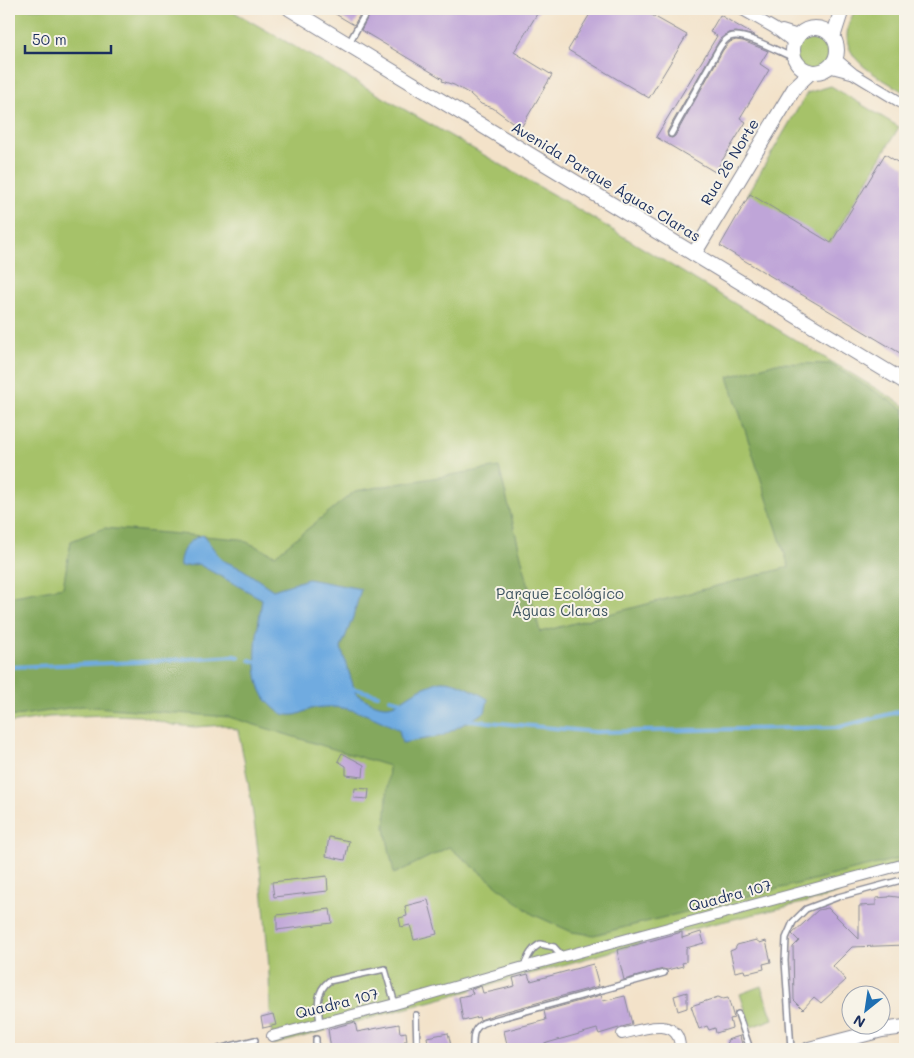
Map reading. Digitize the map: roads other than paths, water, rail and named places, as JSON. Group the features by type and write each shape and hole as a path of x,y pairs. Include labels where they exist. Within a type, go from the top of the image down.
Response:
{"street":[{"name":"Avenida Parque Águas Claras","path":"290,9 905,382"},
{"path":"741,9 796,39"},
{"path":"827,32 842,9"},
{"path":"813,28 827,32 837,47 832,63 823,70 801,65 792,50 796,39 805,30 813,28"},
{"path":"832,63 905,105"},
{"name":"Rua 26 Norte","path":"694,254 795,87 801,65"},
{"name":"Quadra 107","path":"272,1036 905,864"},
{"path":"622,1034 649,1027 669,1029 676,1035 680,1049"},
{"path":"809,1049 882,1030 905,1027"}],"lane":[{"path":"349,44 368,9"},
{"path":"671,134 717,52 729,38 735,36 747,38 801,65"},
{"path":"790,1049 785,961 786,938 793,922 806,910 838,897 905,879"},
{"path":"524,967 534,947 540,944 554,947 562,956"},
{"path":"320,1024 318,1001 324,986 329,981 384,969 395,1004"},
{"path":"473,1049 473,1032 476,1027 483,1023 664,973"},
{"path":"738,1014 750,1049"},
{"path":"416,1015 417,1049"},
{"path":"219,1049 255,1040"},
{"path":"316,1040 316,1049"}],"water":[{"path":"203,535 222,560 242,569 273,590 308,579 361,589 341,648 356,694 370,702 388,706 395,704 418,690 440,681 447,681 466,687 488,699 485,712 442,736 402,743 399,730 379,720 348,709 337,707 315,708 290,715 279,712 264,696 256,670 257,640 262,599 198,564 180,567 183,551 189,543"}],"waterway":[{"path":"9,667 239,657"},
{"path":"250,660 260,663"},
{"path":"351,688 378,695"},
{"path":"390,699 403,702"},
{"path":"468,720 596,732 840,727 905,710"}],"park label":[{"name":"Parque Ecológico Águas Claras","path":"560,602"}]}
